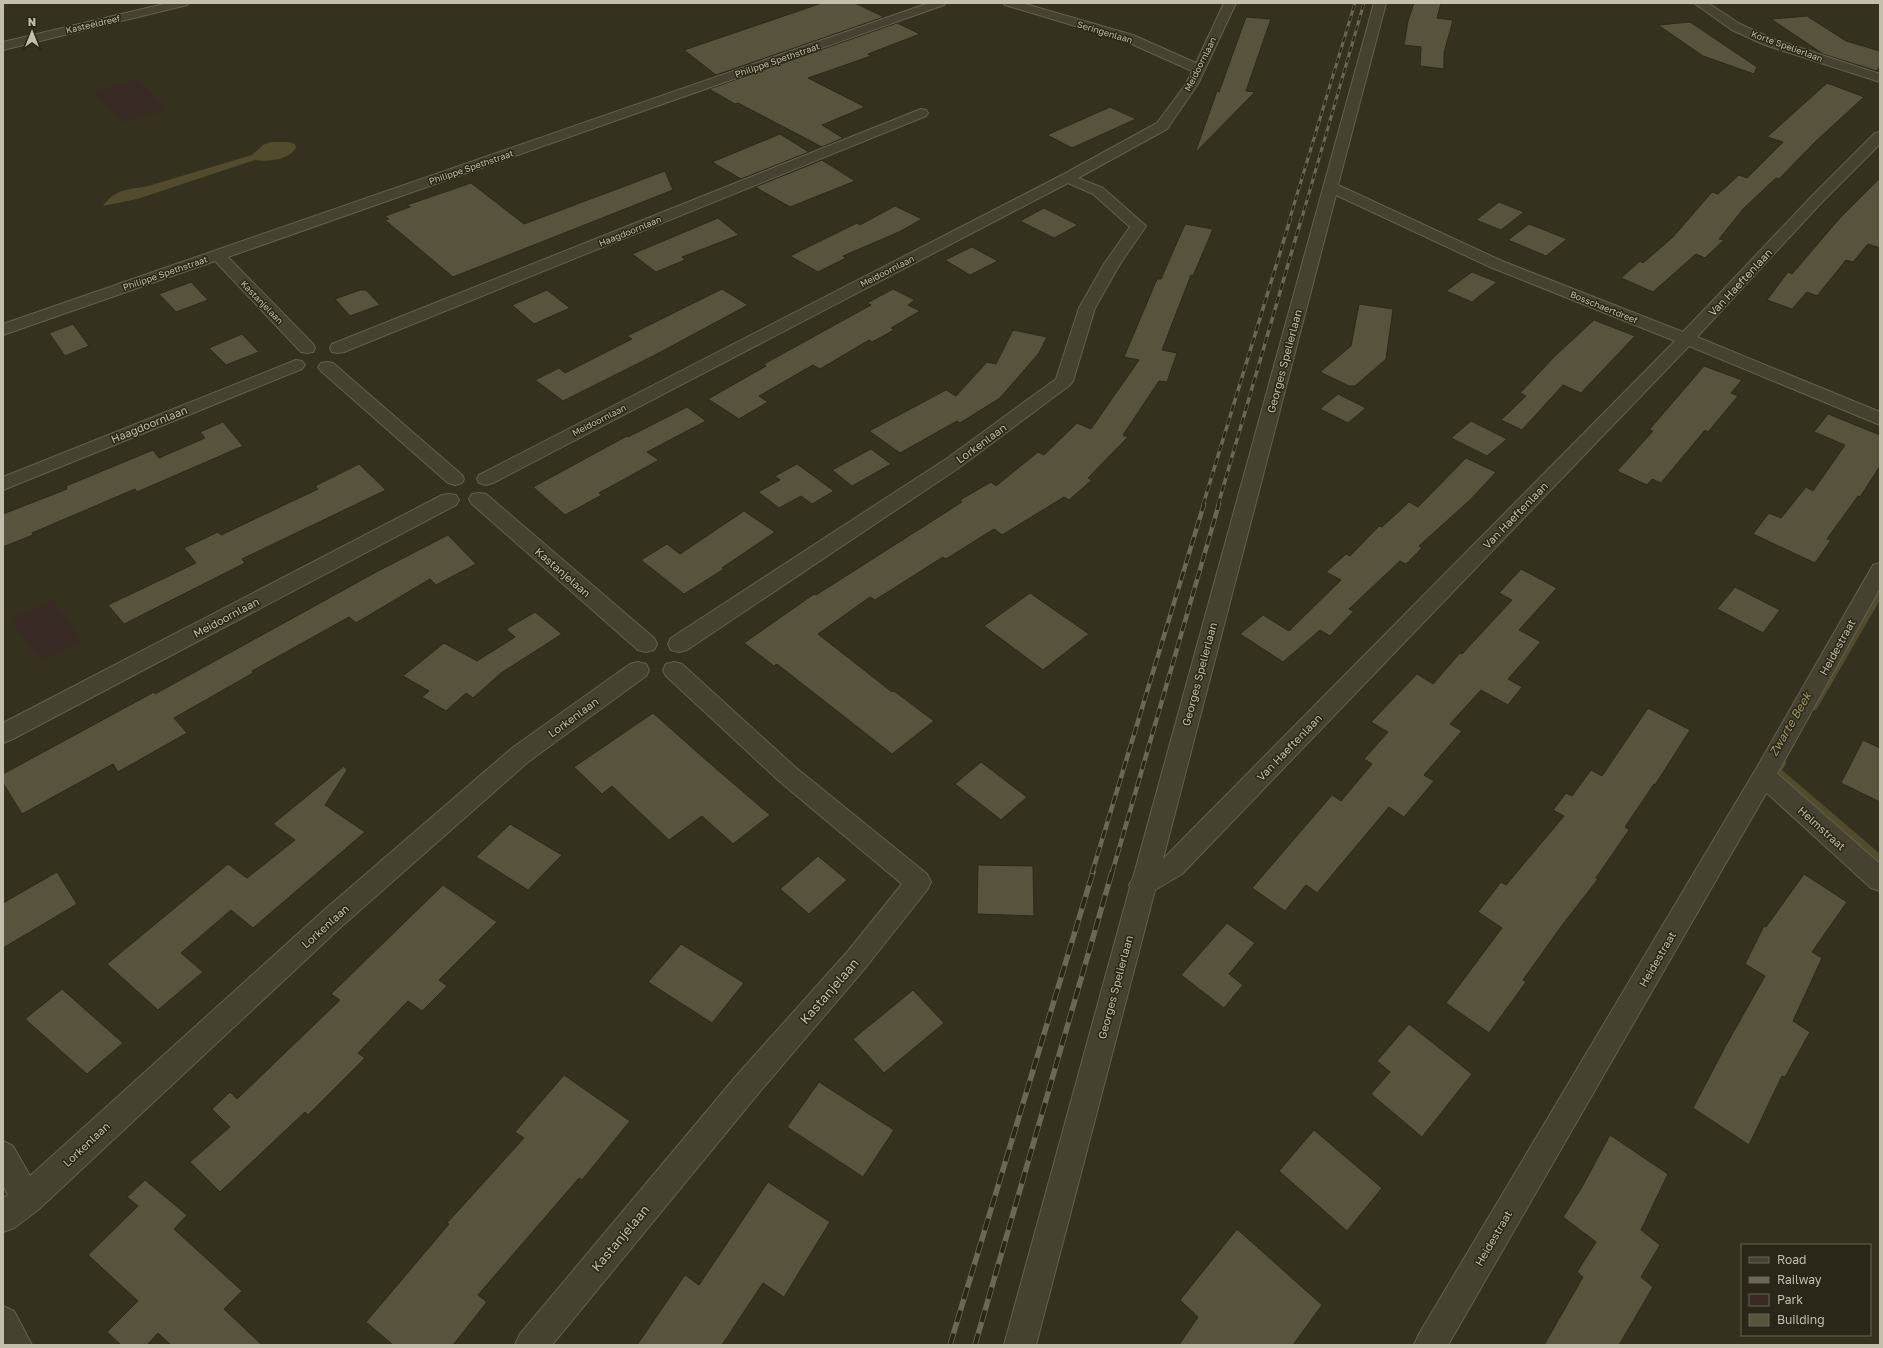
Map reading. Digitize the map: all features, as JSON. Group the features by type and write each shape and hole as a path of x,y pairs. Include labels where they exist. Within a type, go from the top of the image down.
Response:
{"street":[{"name":"Kasteeldreef","path":"3,46 183,3"},
{"name":"Philippe Spethstraat","path":"3,330 940,3"},
{"name":"Seringenlaan","path":"1009,3 1129,38 1199,69"},
{"name":"Meidoornlaan","path":"486,479 1067,178 1162,126 1192,84 1230,3"},
{"name":"Georges Spelierlaan","path":"1020,1345 1142,884 1380,3"},
{"name":"Korte Spelierlaan","path":"1700,3 1736,27 1769,42 1880,78"},
{"name":"Haagdoornlaan","path":"338,348 921,113"},
{"name":"Van Haeftenlaan","path":"1142,884 1173,866 1686,339 1817,199 1880,136"},
{"name":"Lorkenlaan","path":"679,644 953,463 1064,381 1087,308 1112,264 1138,226 1098,191 1067,178"},
{"name":"Bosschaertdreef","path":"1331,187 1496,264 1686,339 1880,419"},
{"name":"Kastanjelaan","path":"217,255 307,348"},
{"path":"326,345 338,348 339,358 327,367 311,370 296,365 296,357 307,348 326,345"},
{"name":"Haagdoornlaan","path":"3,484 296,365"},
{"path":"327,367 455,479"},
{"path":"472,475 486,479 489,490 479,499 461,503 449,500 445,490 455,479 472,475"},
{"name":"Kastanjelaan","path":"479,499 646,644"},
{"name":"Meidoornlaan","path":"3,734 449,500"},
{"name":"Heidestraat","path":"1430,1345 1764,776 1880,570"},
{"path":"664,640 679,644 684,659 674,670 656,676 638,670 635,654 646,644 664,640"},
{"name":"Lorkenlaan","path":"3,1217 27,1199 332,919 520,755 638,670"},
{"name":"Kastanjelaan","path":"531,1345 747,1085 857,959 918,882 787,774 674,670"},
{"name":"Helmstraat","path":"1764,776 1880,880"},
{"path":"3,1156 27,1199"},
{"path":"3,1322 16,1345"}],"green space":[{"path":"138,79 167,110 123,122 93,92"},
{"path":"53,600 82,641 41,661 10,619"}],"shaded area":[{"path":"271,142 288,142 295,144 296,148 293,152 283,158 266,161 255,160 137,199 103,206 117,193 122,191 145,187 252,155 263,145"}],"building":[{"path":"822,3 855,3 884,17 716,75 684,50"},
{"path":"1414,3 1441,3 1437,18 1453,20 1444,53 1444,69 1420,66 1421,47 1404,45 1408,21"},
{"path":"1807,16 1846,41 1880,51 1880,65 1877,71 1823,54 1771,19"},
{"path":"1246,17 1271,19 1246,91 1255,92 1195,153 1217,91 1219,92"},
{"path":"1690,22 1757,67 1754,74 1703,56 1658,25"},
{"path":"897,23 920,34 868,54 871,56 808,78 865,107 822,125 843,138 822,147 738,103 735,104 709,89"},
{"path":"1827,83 1864,97 1815,142 1779,179 1776,178 1744,208 1719,239 1724,240 1705,258 1696,254 1653,292 1621,278 1640,261 1643,263 1673,237 1712,192 1718,194 1739,175 1747,178 1783,142 1767,137"},
{"path":"1110,107 1136,119 1072,148 1047,135"},
{"path":"780,134 809,152 741,179 712,162"},
{"path":"822,160 855,181 790,207 755,187"},
{"path":"665,171 673,190 453,277 385,220 389,219 385,216 410,207 407,205 471,183 524,224"},
{"path":"1880,178 1880,248 1868,244 1853,262 1846,260 1817,296 1807,292 1792,309 1767,300 1788,272 1792,274 1839,219"},
{"path":"1499,202 1524,212 1501,230 1476,220"},
{"path":"895,206 922,219 899,232 843,256 846,258 818,272 790,256 857,223 860,225"},
{"path":"1044,208 1078,225 1054,238 1020,221"},
{"path":"718,218 739,235 682,257 685,260 656,272 632,254"},
{"path":"1185,224 1213,229 1193,276 1191,275 1162,350 1177,353 1167,382 1159,381 1123,435 1128,437 1088,478 1092,480 1069,500 1064,497 1002,535 994,529 946,559 943,557 875,600 870,597 818,634 892,692 894,691 934,721 892,754 777,664 774,666 744,643 814,594 816,595 962,502 960,500 991,482 996,486 1038,452 1044,455 1077,423 1091,429 1139,360 1124,357 1157,279 1161,279"},
{"path":"1529,224 1567,239 1546,256 1508,240"},
{"path":"972,247 998,261 970,275 945,260"},
{"path":"1472,272 1497,282 1472,302 1446,291"},
{"path":"191,282 208,300 176,312 159,294"},
{"path":"722,289 748,305 655,355 563,401 535,380 559,368 565,373 632,339 627,336"},
{"path":"893,289 915,300 908,305 920,311 891,328 894,330 872,342 869,340 820,369 813,365 759,396 768,402 739,419 708,399 766,366 764,364 871,305 867,303"},
{"path":"360,290 366,290 380,305 350,316 335,299"},
{"path":"547,290 570,308 534,324 512,305"},
{"path":"1359,304 1393,309 1386,359 1355,386 1349,386 1320,372 1351,346"},
{"path":"1594,320 1635,336 1581,393 1563,385 1522,430 1501,420 1526,396 1520,393 1556,355"},
{"path":"73,324 89,346 65,356 49,333"},
{"path":"1013,330 1047,337 1039,353 1000,398 960,423 957,421 900,453 869,431 946,390 956,396 987,362 996,364"},
{"path":"242,334 259,352 226,365 209,348"},
{"path":"1704,366 1742,380 1731,393 1738,396 1708,432 1705,430 1661,483 1652,479 1647,485 1617,471 1653,431 1649,430"},
{"path":"1338,394 1366,408 1348,423 1320,409"},
{"path":"687,407 706,421 647,452 659,460 599,493 602,495 565,515 533,487 627,436 628,437"},
{"path":"1828,414 1880,435 1880,466 1860,497 1858,496 1827,539 1831,540 1815,563 1753,534 1769,513 1781,518 1806,487 1813,491 1845,445 1814,432"},
{"path":"1471,421 1507,439 1487,456 1451,438"},
{"path":"223,422 243,446 137,492 135,489 3,547 3,514 67,489 66,486 153,450 159,458 205,438 200,432"},
{"path":"871,449 891,464 852,486 832,470"},
{"path":"1466,458 1496,472 1471,499 1419,546 1422,548 1406,564 1400,561 1349,609 1354,611 1330,636 1320,630 1283,662 1240,634 1263,615 1289,631 1341,580 1326,572 1346,554 1350,556 1379,526 1382,527 1409,502 1418,507"},
{"path":"359,464 386,490 242,559 245,563 124,624 108,605 196,563 184,548 218,532 221,535 318,489 315,486"},
{"path":"797,464 834,491 812,504 801,496 779,508 758,492 780,480 775,476"},
{"path":"744,511 775,532 722,568 724,569 684,594 641,560 667,544 680,554"},
{"path":"448,535 476,564 436,585 430,579 356,623 349,617 252,671 253,673 174,718 187,733 118,772 113,764 22,814 3,783 3,774 154,692 155,694 378,571"},
{"path":"1521,569 1557,588 1519,630 1541,642 1508,679 1522,687 1508,705 1481,690 1450,724 1462,731 1424,775 1434,781 1404,817 1389,807 1317,893 1306,885 1285,911 1252,888 1332,795 1341,801 1372,764 1364,759 1388,732 1371,722 1417,674 1433,684 1460,653 1462,654 1512,600 1499,593"},
{"path":"1735,587 1780,610 1763,633 1717,609"},
{"path":"1030,593 1089,634 1043,670 984,626"},
{"path":"535,612 562,634 501,673 473,698 466,693 446,711 422,697 429,691 403,676 444,643 477,661 515,637 506,629"},
{"path":"1648,708 1690,730 1655,785 1654,784 1625,827 1629,830 1596,878 1598,879 1563,924 1523,980 1526,982 1489,1033 1446,1003 1502,928 1478,912 1501,882 1506,885 1564,816 1553,810 1566,793 1572,796 1591,770 1602,776"},
{"path":"653,713 770,815 733,844 702,816 669,840 612,786 602,794 574,767"},
{"path":"1863,740 1880,748 1880,802 1841,783"},
{"path":"981,762 1027,797 1001,820 955,784"},
{"path":"344,766 347,770 325,805 365,832 253,928 231,910 181,953 203,972 158,1010 107,964 228,864 247,878 295,840 273,824"},
{"path":"510,824 562,855 528,890 476,857"},
{"path":"818,856 847,880 809,914 780,889"},
{"path":"978,865 1033,866 1034,916 977,914"},
{"path":"57,872 77,904 3,948 3,903"},
{"path":"1804,874 1847,902 1812,952 1822,958 1793,1021 1810,1032 1785,1077 1782,1076 1749,1145 1693,1108 1765,976 1745,964 1764,926 1766,927"},
{"path":"443,885 497,922 439,980 447,986 422,1011 408,1001 358,1053 365,1058 308,1115 305,1112 220,1192 190,1162 230,1127 212,1109 230,1092 237,1099 340,1000 331,994"},
{"path":"1227,923 1255,943 1229,974 1243,985 1224,1008 1181,975"},
{"path":"681,944 744,983 712,1023 648,982"},
{"path":"62,989 123,1043 87,1074 25,1019"},
{"path":"913,990 944,1023 884,1073 853,1039"},
{"path":"1409,1024 1472,1074 1422,1137 1371,1094 1390,1072 1377,1061"},
{"path":"564,1075 630,1121 582,1180 579,1178 478,1295 487,1302 453,1345 393,1345 366,1322 449,1224 447,1223 524,1138 515,1132"},
{"path":"819,1082 894,1130 863,1177 787,1127"},
{"path":"1314,1130 1382,1188 1347,1231 1279,1171"},
{"path":"1610,1135 1668,1174 1641,1230 1660,1245 1641,1277 1653,1287 1619,1345 1544,1345 1583,1277 1577,1272 1596,1242 1563,1217 1582,1187"},
{"path":"145,1180 187,1215 174,1229 242,1291 224,1309 262,1345 171,1345 158,1333 147,1345 121,1345 107,1332 138,1301 88,1255 138,1206 127,1197"},
{"path":"768,1182 830,1222 784,1297 763,1283 722,1345 637,1345 685,1275 699,1285"},
{"path":"1237,1229 1322,1305 1293,1345 1179,1345 1198,1317 1180,1300"}],"waterway":[{"name":"Zwarte Beek","path":"1814,706 1880,592"},
{"name":"Zwarte Beek","path":"1782,763 1777,771 1880,859"}],"railway":[{"path":"1289,221 1355,3"},
{"path":"1301,221 1364,3"},
{"path":"1203,505 1290,220"},
{"path":"1218,505 1301,220"},
{"path":"1092,873 1204,504"},
{"path":"1112,873 1219,504"},
{"path":"950,1345 1093,872"},
{"path":"975,1345 1112,872"}]}
